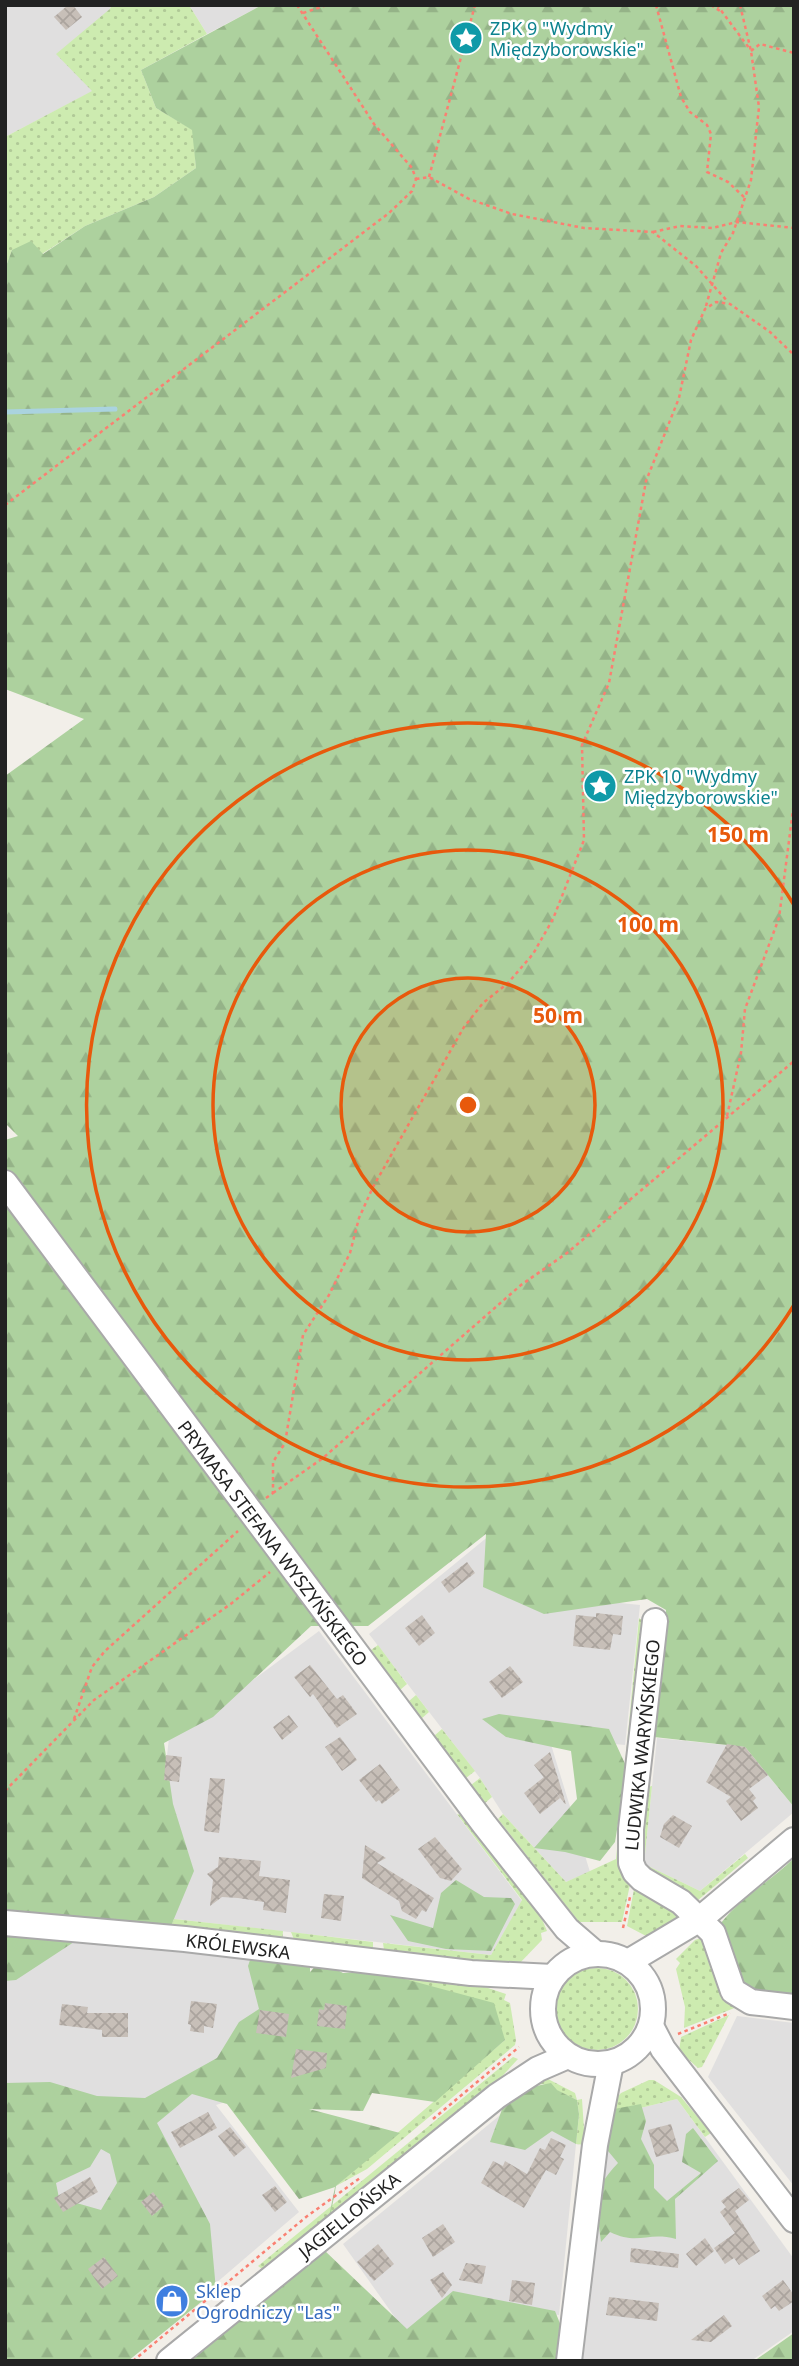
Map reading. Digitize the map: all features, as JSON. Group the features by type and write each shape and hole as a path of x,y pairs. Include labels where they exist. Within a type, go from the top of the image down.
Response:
{"street":[{"name":"PRYMASA STEFANA WYSZYŃSKIEGO","path":"5,1183 459,1791 567,1929 596,1954"},
{"name":"LUDWIKA WARYŃSKIEGO","path":"654,1621 630,1853 635,1872 642,1879 681,1902 701,1919"},
{"path":"628,1962 701,1919 794,1840"},
{"name":"PRYMASA STEFANA WYSZYŃSKIEGO","path":"544,1899 557,1933 558,1972"},
{"path":"648,1986 701,1919"},
{"path":"701,1919 713,1933 733,1991 751,2002 794,2007"},
{"name":"KRÓLEWSKA","path":"5,1923 185,1940 471,1973 558,1972"},
{"path":"569,2361 595,2145 618,2060 642,2044 651,2026 654,2008 648,1986 628,1962 596,1954 584,1955 558,1972 545,1993 544,2019 559,2049 574,2059 589,2092 595,2145"},
{"name":"KRÓLEWSKA","path":"471,1973 515,1992 544,2019"},
{"name":"JAGIELLOŃSKA","path":"497,2096 539,2045 544,2019"},
{"path":"651,2026 663,2049 794,2220"},
{"path":"574,2059 618,2060 659,2067 696,2091"},
{"name":"JAGIELLOŃSKA","path":"169,2361 497,2096 538,2069 574,2059"}],"path":[{"path":"5,505 389,214 412,191 416,179 412,168 374,124 297,5"},
{"path":"302,14 327,5"},
{"path":"429,177 475,5"},
{"path":"656,5 681,97 690,112 707,125 711,134 707,172 728,182 745,198"},
{"path":"710,5 723,13"},
{"path":"717,5 751,51"},
{"path":"273,1493 273,1462 285,1443 303,1335 329,1295 350,1253 359,1218 373,1187 464,1027 483,1003 508,984 533,954 553,919 584,840 582,745 609,682 646,481 678,398 691,340 713,287 721,253 733,233 751,180 759,107 751,51 740,5"},
{"path":"751,51 760,44 794,53"},
{"path":"416,179 429,177 469,199 512,214 584,228 653,232 680,226 712,228 737,222 794,228"},
{"path":"653,232 696,266 730,304 769,332 794,355"},
{"path":"705,309 716,302 730,304"},
{"path":"727,1116 741,1053 746,1009 779,918 794,802"},
{"path":"74,1719 92,1667 105,1651 163,1597 235,1537 249,1510 323,1458 521,1285 567,1253 794,1061"},
{"path":"5,1791 94,1700 232,1603 286,1559"},
{"path":"623,1928 635,1872"},
{"path":"678,2034 735,2011"},
{"path":"430,2121 519,2047"},
{"path":"133,2361 306,2217 366,2174"}],"shaded area":[{"path":"5,5 109,5 111,8 93,91 5,137"},
{"path":"189,5 262,5 207,34"},
{"path":"490,1535 512,1592 640,1605 625,1745 549,1738 590,1872 566,1882 503,1814 480,1778 369,1634"},
{"path":"319,1631 522,1901 491,1955 149,1916 170,1729 180,1734"},
{"path":"657,1738 745,1747 794,1807 794,1812 700,1891 644,1864"},
{"path":"5,1931 307,1966 352,2062 216,2105 299,2212 145,2344 5,2177"},
{"path":"737,2016 794,2023 794,2186 708,2077"},
{"path":"532,2089 579,2114 559,2315 446,2300 418,2350 343,2244"},
{"path":"677,2099 794,2259 794,2331 751,2361 581,2361 612,2115"}],"green space":[{"path":"109,5 189,5 207,34 141,70 156,108 193,130 196,168 154,197 85,226 42,254 12,250 5,269 5,137 92,91 56,54 111,8"},
{"path":"262,5 794,5 794,1807 745,1747 654,1737 666,1610 647,1599 544,1614 483,1587 486,1534 368,1626 311,1626 213,1717 164,1743 173,1804 194,1871 171,1926 106,1921 16,1980 5,1981 5,1140 18,1136 5,1123 5,776 84,719 5,689 5,269 12,250 31,241 43,254 85,226 154,197 196,168 192,130 156,108 141,70"},
{"path":"639,1618 646,1624 631,1880 622,1922 579,1922 498,1819 503,1814 566,1882 616,1859"},
{"path":"378,1645 407,1684 400,1690 371,1650"},
{"path":"416,1695 429,1712 421,1719 409,1701"},
{"path":"499,1714 609,1729 627,1768 615,1842 600,1861 534,1848 577,1799 571,1751 506,1737 482,1719"},
{"path":"442,1729 475,1771 466,1778 434,1736"},
{"path":"480,1778 492,1797 485,1803 471,1785"},
{"path":"652,1786 644,1864 700,1891 745,1854 748,1858 697,1901 643,1869 643,1788"},
{"path":"457,1814 467,1816 539,1912 547,1931 541,1933 542,1940 518,1965 385,1957 383,1943 491,1955 522,1900"},
{"path":"794,1858 794,1998 750,1993 735,1975 721,1923 738,1905"},
{"path":"456,1880 484,1897 511,1898 515,1904 491,1951 446,1949 408,1941 390,1915 433,1928 441,1893"},
{"path":"635,1884 680,1915 648,1937 627,1926"},
{"path":"174,1919 283,1931 282,1944 171,1926"},
{"path":"291,1932 373,1942 373,1956 297,1947"},
{"path":"701,1938 705,1941 737,2007 684,2028 685,2007 676,1969 680,1963 676,1959 695,1940"},
{"path":"253,1951 310,1958 310,1972 320,1961 343,1973 375,1971 494,2003 505,2040 435,2102 372,2093 363,2111 309,2109 400,2133 336,2186 324,2250 407,2329 453,2291 555,2311 575,2361 191,2361 322,2251 335,2187 299,2199 227,2104 192,2094 157,2123 210,2224 216,2290 128,2361 5,2361 5,2083 50,2082 97,2096 145,2098 217,2058 239,2022 259,2009 248,1966","holes":["101,2149 110,2154 117,2183 101,2210 59,2198 56,2183 90,2167"]},
{"path":"597,1968 613,1971 626,1980 635,1993 638,2009 635,2025 626,2038 613,2047 597,2050 581,2047 568,2038 559,2025 556,2009 559,1993 568,1980 581,1971"},
{"path":"375,1971 467,1981 506,1994 504,2000 510,2003 516,2040 515,2045 367,2169 336,2186 505,2040"},
{"path":"729,2015 702,2067 698,2068 679,2051 681,2037"},
{"path":"513,2057 518,2059 495,2084 265,2271 258,2266"},
{"path":"548,2079 575,2093 577,2100 543,2084 531,2087"},
{"path":"654,2080 681,2097 711,2133 705,2137 677,2099 612,2115 607,2157 609,2106 621,2093"},
{"path":"551,2083 557,2090 577,2100 579,2114 576,2144 552,2131 525,2150 490,2142 504,2104 531,2087"},
{"path":"582,2099 585,2145 576,2144 579,2114 577,2100"},
{"path":"641,2104 646,2121 641,2139 654,2165 654,2188 667,2201 701,2173 682,2162 686,2134 693,2128 718,2161 675,2199 676,2239 658,2236 628,2238 610,2232 601,2242 597,2208 599,2191 618,2163 603,2145 603,2111"},
{"path":"794,2333 794,2361 754,2361"}],"building":[{"path":"68,5 73,5 82,17 66,30 54,17"},
{"path":"467,1562 475,1573 449,1593 441,1582"},
{"path":"596,1613 623,1616 621,1635 613,1634 610,1650 573,1646 576,1615 596,1617"},
{"path":"422,1615 435,1633 419,1646 405,1628"},
{"path":"310,1665 337,1699 343,1695 357,1714 337,1728 313,1694 310,1697 294,1677"},
{"path":"510,1666 523,1682 502,1698 489,1682"},
{"path":"289,1715 298,1727 282,1740 273,1727"},
{"path":"340,1737 357,1760 342,1771 325,1747"},
{"path":"727,1744 745,1747 768,1775 749,1789 756,1798 753,1801 758,1808 741,1821 726,1801 731,1797 706,1782"},
{"path":"550,1752 566,1804 534,1765"},
{"path":"166,1755 182,1757 179,1782 164,1780"},
{"path":"380,1764 400,1790 382,1804 379,1800 376,1802 359,1780"},
{"path":"544,1777 560,1798 540,1814 524,1793"},
{"path":"210,1778 225,1779 219,1833 204,1831"},
{"path":"673,1815 692,1826 679,1848 660,1837 664,1824"},
{"path":"435,1837 462,1869 451,1881 440,1878 418,1849"},
{"path":"365,1845 386,1858 377,1863 434,1898 426,1912 422,1910 416,1919 402,1911 399,1901 362,1878"},
{"path":"219,1857 261,1861 259,1876 290,1880 286,1913 263,1910 264,1902 238,1898 222,1897 210,1906 213,1880 207,1874 218,1867"},
{"path":"324,1894 344,1896 341,1921 321,1918"},
{"path":"191,2001 217,2004 213,2028 204,2026 204,2033 190,2031 191,2025 188,2024"},
{"path":"325,2003 347,2006 345,2029 317,2026 319,2009 324,2010"},
{"path":"62,2004 88,2007 87,2013 128,2013 128,2037 102,2037 102,2030 59,2025"},
{"path":"260,2010 289,2014 286,2037 256,2033"},
{"path":"296,2049 327,2053 326,2068 291,2078"},
{"path":"208,2112 217,2128 180,2148 171,2132"},
{"path":"671,2124 679,2151 656,2157 648,2130"},
{"path":"230,2127 246,2147 234,2157 218,2136"},
{"path":"551,2138 566,2145 560,2157 564,2159 556,2175 546,2170 524,2208 481,2183 493,2161 503,2166 505,2161 527,2174 540,2148 545,2150"},
{"path":"90,2177 98,2192 63,2212 54,2198"},
{"path":"275,2186 287,2202 275,2212 262,2195"},
{"path":"739,2188 749,2200 735,2211 760,2251 739,2265 734,2258 725,2264 714,2248 735,2233 720,2212 726,2207 721,2201"},
{"path":"153,2192 164,2206 152,2216 141,2202"},
{"path":"443,2224 455,2242 433,2257 422,2238"},
{"path":"705,2238 714,2251 696,2266 686,2254"},
{"path":"378,2244 394,2264 374,2281 357,2262"},
{"path":"631,2248 679,2254 678,2268 630,2262"},
{"path":"104,2257 118,2276 102,2289 88,2269"},
{"path":"466,2263 486,2266 482,2284 459,2280"},
{"path":"443,2272 452,2285 442,2298 430,2280"},
{"path":"512,2280 535,2283 532,2305 509,2301"},
{"path":"783,2280 794,2295 794,2301 779,2311 775,2306 771,2309 762,2296"},
{"path":"609,2297 659,2303 657,2321 606,2315"},
{"path":"724,2315 732,2326 711,2342 691,2340"}],"waterway":[{"path":"5,412 115,409"}],"place":[{"name":"ZPK 9 \"Wydmy Międzyborowskie\"","path":"466,38"},
{"name":"ZPK 10 \"Wydmy Międzyborowskie\"","path":"600,786"},
{"name":"Sklep Ogrodniczy \"Las\"","path":"172,2301"}]}
